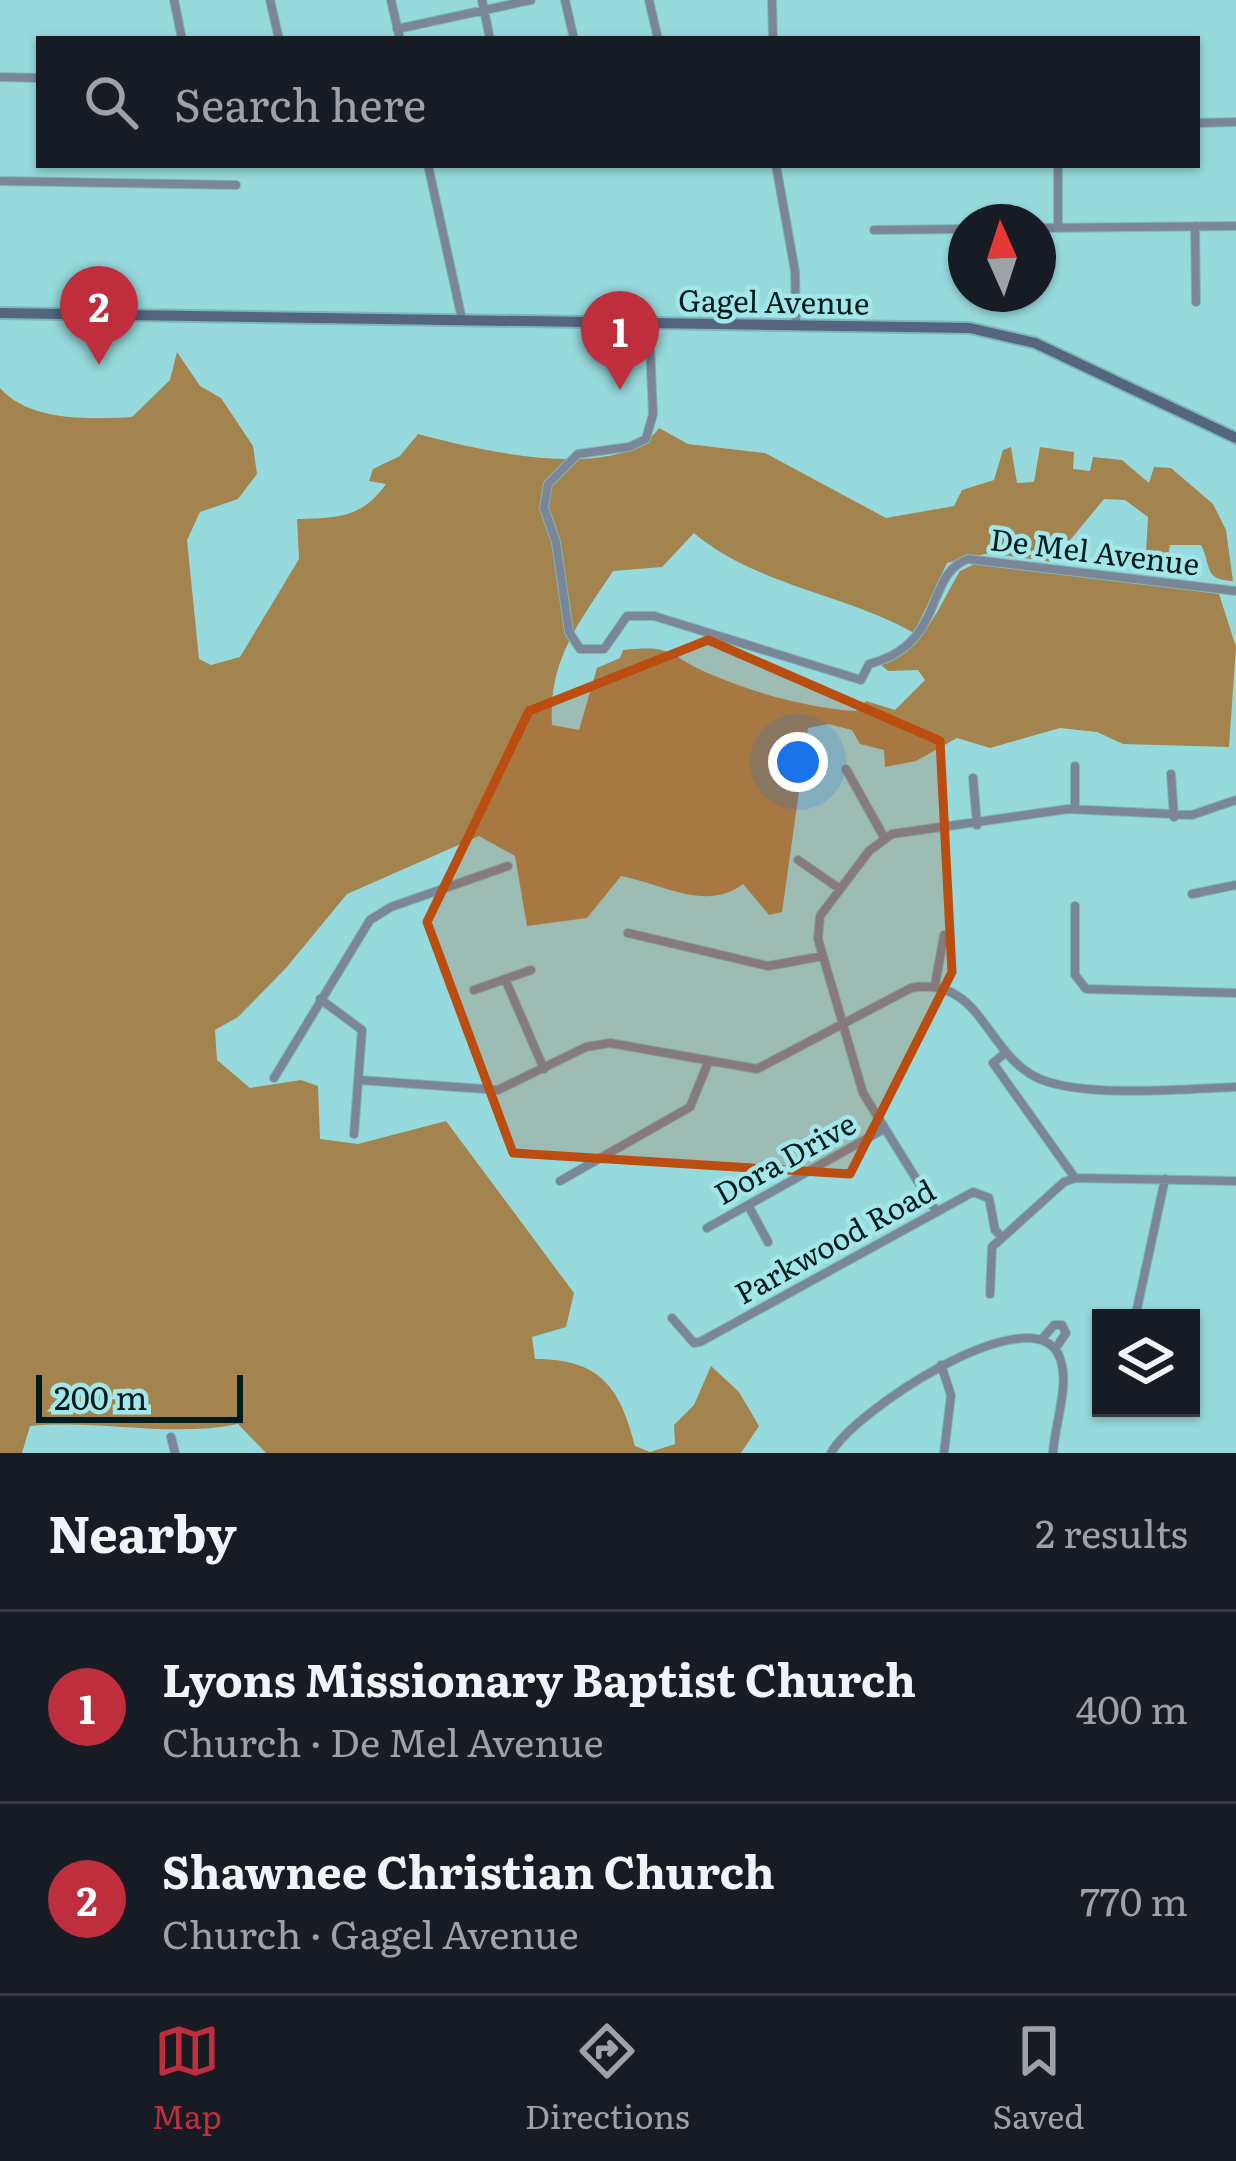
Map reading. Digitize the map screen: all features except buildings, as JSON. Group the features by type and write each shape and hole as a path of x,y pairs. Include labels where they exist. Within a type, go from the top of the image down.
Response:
{"street":[{"path":"174,0 181,36"},
{"path":"270,0 278,36"},
{"path":"391,0 399,34 483,5 531,0"},
{"path":"565,0 573,36"},
{"path":"649,0 657,36"},
{"path":"772,0 772,36"},
{"path":"483,5 489,36"},
{"path":"0,77 36,79"},
{"path":"1200,123 1236,122"},
{"path":"429,168 462,319"},
{"path":"777,168 795,271 796,324"},
{"path":"1058,168 1058,228 1236,226"},
{"path":"0,181 236,185"},
{"path":"1195,226 1196,302"},
{"path":"874,230 948,229"},
{"name":"Gagel Avenue","path":"0,313 970,328 1057,352 1236,438"},
{"name":"De Mel Avenue","path":"649,322 653,414 646,439 629,447 578,454 558,470 544,497 569,632 580,649 604,649 627,616 654,616 861,680 869,664 898,652 922,632 946,575 963,561 1236,591"},
{"path":"1075,766 1075,808"},
{"path":"846,769 885,839"},
{"path":"1171,774 1174,817"},
{"path":"973,778 977,825"},
{"path":"935,1211 863,1094 817,924 840,889 885,839 902,832 1075,808 1174,817 1236,800"},
{"path":"797,860 840,889"},
{"path":"274,1078 358,933 376,915 508,866"},
{"path":"1192,894 1236,885"},
{"path":"1075,906 1075,975 1086,989 1236,993"},
{"path":"628,933 768,966 823,956"},
{"path":"935,986 944,935"},
{"path":"474,990 531,970"},
{"path":"505,979 544,1069"},
{"path":"359,1079 490,1090 586,1047 610,1043 757,1069 911,988 935,986 965,998 1005,1053 1031,1074 1060,1085 1236,1087"},
{"path":"320,999 362,1030 354,1134"},
{"path":"1005,1053 993,1063 1075,1178"},
{"path":"560,1181 690,1107 708,1063"},
{"name":"Dora Drive","path":"707,1228 884,1129"},
{"path":"990,1294 989,1252 1075,1178 1236,1180"},
{"path":"1137,1309 1165,1179"},
{"name":"Parkwood Road","path":"672,1318 694,1343 700,1342 935,1211 982,1193 992,1203 994,1230 1002,1237"},
{"path":"748,1205 768,1242"},
{"path":"1042,1339 1054,1325 1062,1324 1066,1333 1055,1349"},
{"path":"831,1453 846,1432 941,1365 1020,1338 1042,1339 1055,1349 1063,1370 1053,1453"},
{"path":"941,1365 951,1395 944,1453"},
{"path":"171,1437 176,1453"}],"highlighted area":[{"path":"708,640 940,741 952,972 850,1174 513,1153 427,922 529,711"}],"shaded area":[{"path":"177,352 200,386 221,398 253,446 257,474 238,499 200,512 187,540 199,659 211,665 240,657 299,559 297,519 336,516 368,504 386,484 369,481 373,469 400,456 418,434 509,454 580,459 613,455 640,445 659,428 688,444 765,453 886,518 954,506 962,490 994,480 1003,450 1011,447 1017,483 1034,482 1040,447 1074,452 1073,469 1090,471 1093,457 1122,460 1149,483 1154,467 1171,468 1213,504 1226,530 1233,581 1213,575 1201,545 1170,545 1166,569 1145,570 1148,517 1125,500 1104,499 1071,539 1059,563 989,553 947,563 914,633 744,565 694,533 662,567 613,571 568,643 555,681 552,725 579,730 597,668 620,658 623,650 640,649 663,650 745,687 819,707 856,711 866,701 895,710 925,680 918,670 888,671 880,664 920,635 960,571 981,561 1219,594 1236,647 1229,747 1123,744 1097,732 1060,728 990,748 957,738 916,761 885,767 884,750 860,744 852,730 828,724 808,728 782,912 769,915 743,884 729,892 699,896 621,876 587,918 527,926 515,856 479,836 347,894 286,968 238,1017 215,1030 217,1060 250,1088 301,1080 318,1086 320,1139 358,1144 446,1121 574,1293 566,1327 532,1337 535,1359 576,1364 604,1380 622,1408 635,1446 650,1452 675,1444 674,1425 694,1405 711,1366 739,1392 759,1426 741,1453 266,1453 238,1424 187,1429 30,1426 22,1453 0,1453 0,388 44,413 132,417 170,380"}],"place":[{"name":"Shawnee Christian Church","path":"99,365"},
{"name":"Lyons Missionary Baptist Church","path":"620,390"}]}
